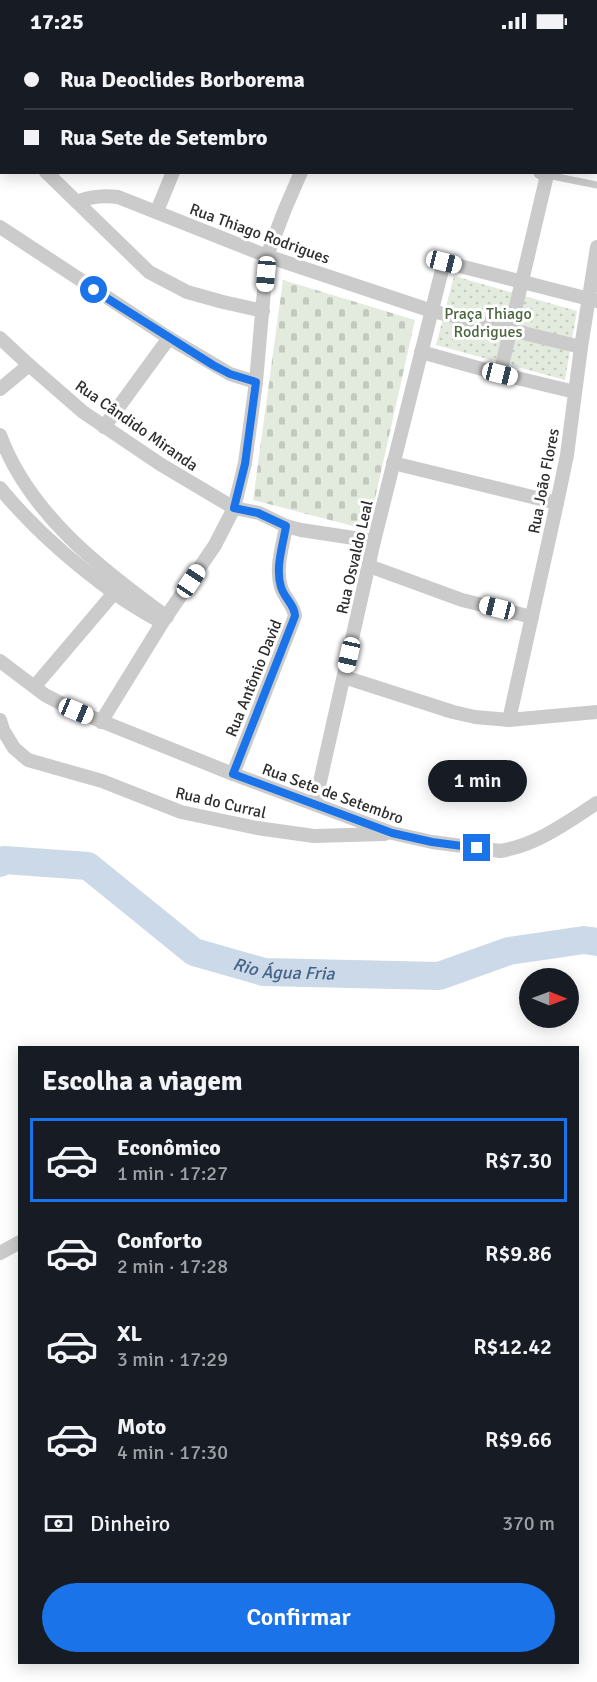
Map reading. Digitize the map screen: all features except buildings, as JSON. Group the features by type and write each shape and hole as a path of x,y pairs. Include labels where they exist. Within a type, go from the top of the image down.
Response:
{"street":[{"path":"48,174 159,278 188,291 262,311"},
{"path":"157,211 172,174"},
{"path":"101,722 215,544 234,508 245,464 256,382 267,256 300,174"},
{"path":"500,374 544,174"},
{"name":"Rua Thiago Rodrigues","path":"77,202 104,195 118,197 267,256 432,311"},
{"path":"0,227 169,338 230,374 256,382"},
{"name":"Rua João Flores","path":"509,720 567,455 581,347 593,301 597,247"},
{"path":"575,392 421,352 444,262 593,301"},
{"path":"432,311 581,347"},
{"name":"Rua Cândido Miranda","path":"0,338 83,412 160,464 234,508 258,513 301,530 374,541"},
{"path":"104,427 169,338"},
{"name":"Rua Osvaldo Leal","path":"315,804 374,541 421,352"},
{"path":"0,389 29,365"},
{"path":"0,435 23,483 45,510 80,547 165,620"},
{"path":"393,463 558,503"},
{"path":"0,488 67,556 114,593 165,620"},
{"name":"Rua Antônio David","path":"233,774 295,616 294,609 282,590 279,578 286,526"},
{"path":"369,566 462,600 532,617"},
{"path":"35,687 114,593"},
{"name":"Rua Sete de Setembro","path":"0,661 45,695 101,722 392,833 432,842 500,851 530,844 597,803"},
{"path":"344,677 453,712 483,718 509,720 597,712"},
{"name":"Rua do Curral","path":"0,720 14,748 28,760 102,781 181,812 257,828 314,836 392,833"},
{"path":"0,1253 18,1243"}],"lane":[{"path":"544,174 597,184"}],"green space":[{"name":"Praça Thiago Rodrigues","path":"454,276 577,311 565,380 436,345"},
{"path":"283,280 415,320 368,530 253,500"}],"waterway":[{"name":"Rio Água Fria","path":"0,863 4,860 88,866 194,952 264,972 439,976 509,951 584,940 597,942"}],"route":[{"path":"94,290 213,365 230,374 256,382 245,464 234,508 258,513 286,526 279,578 282,590 294,609 295,616 233,774 392,833 432,842 477,848"}]}
